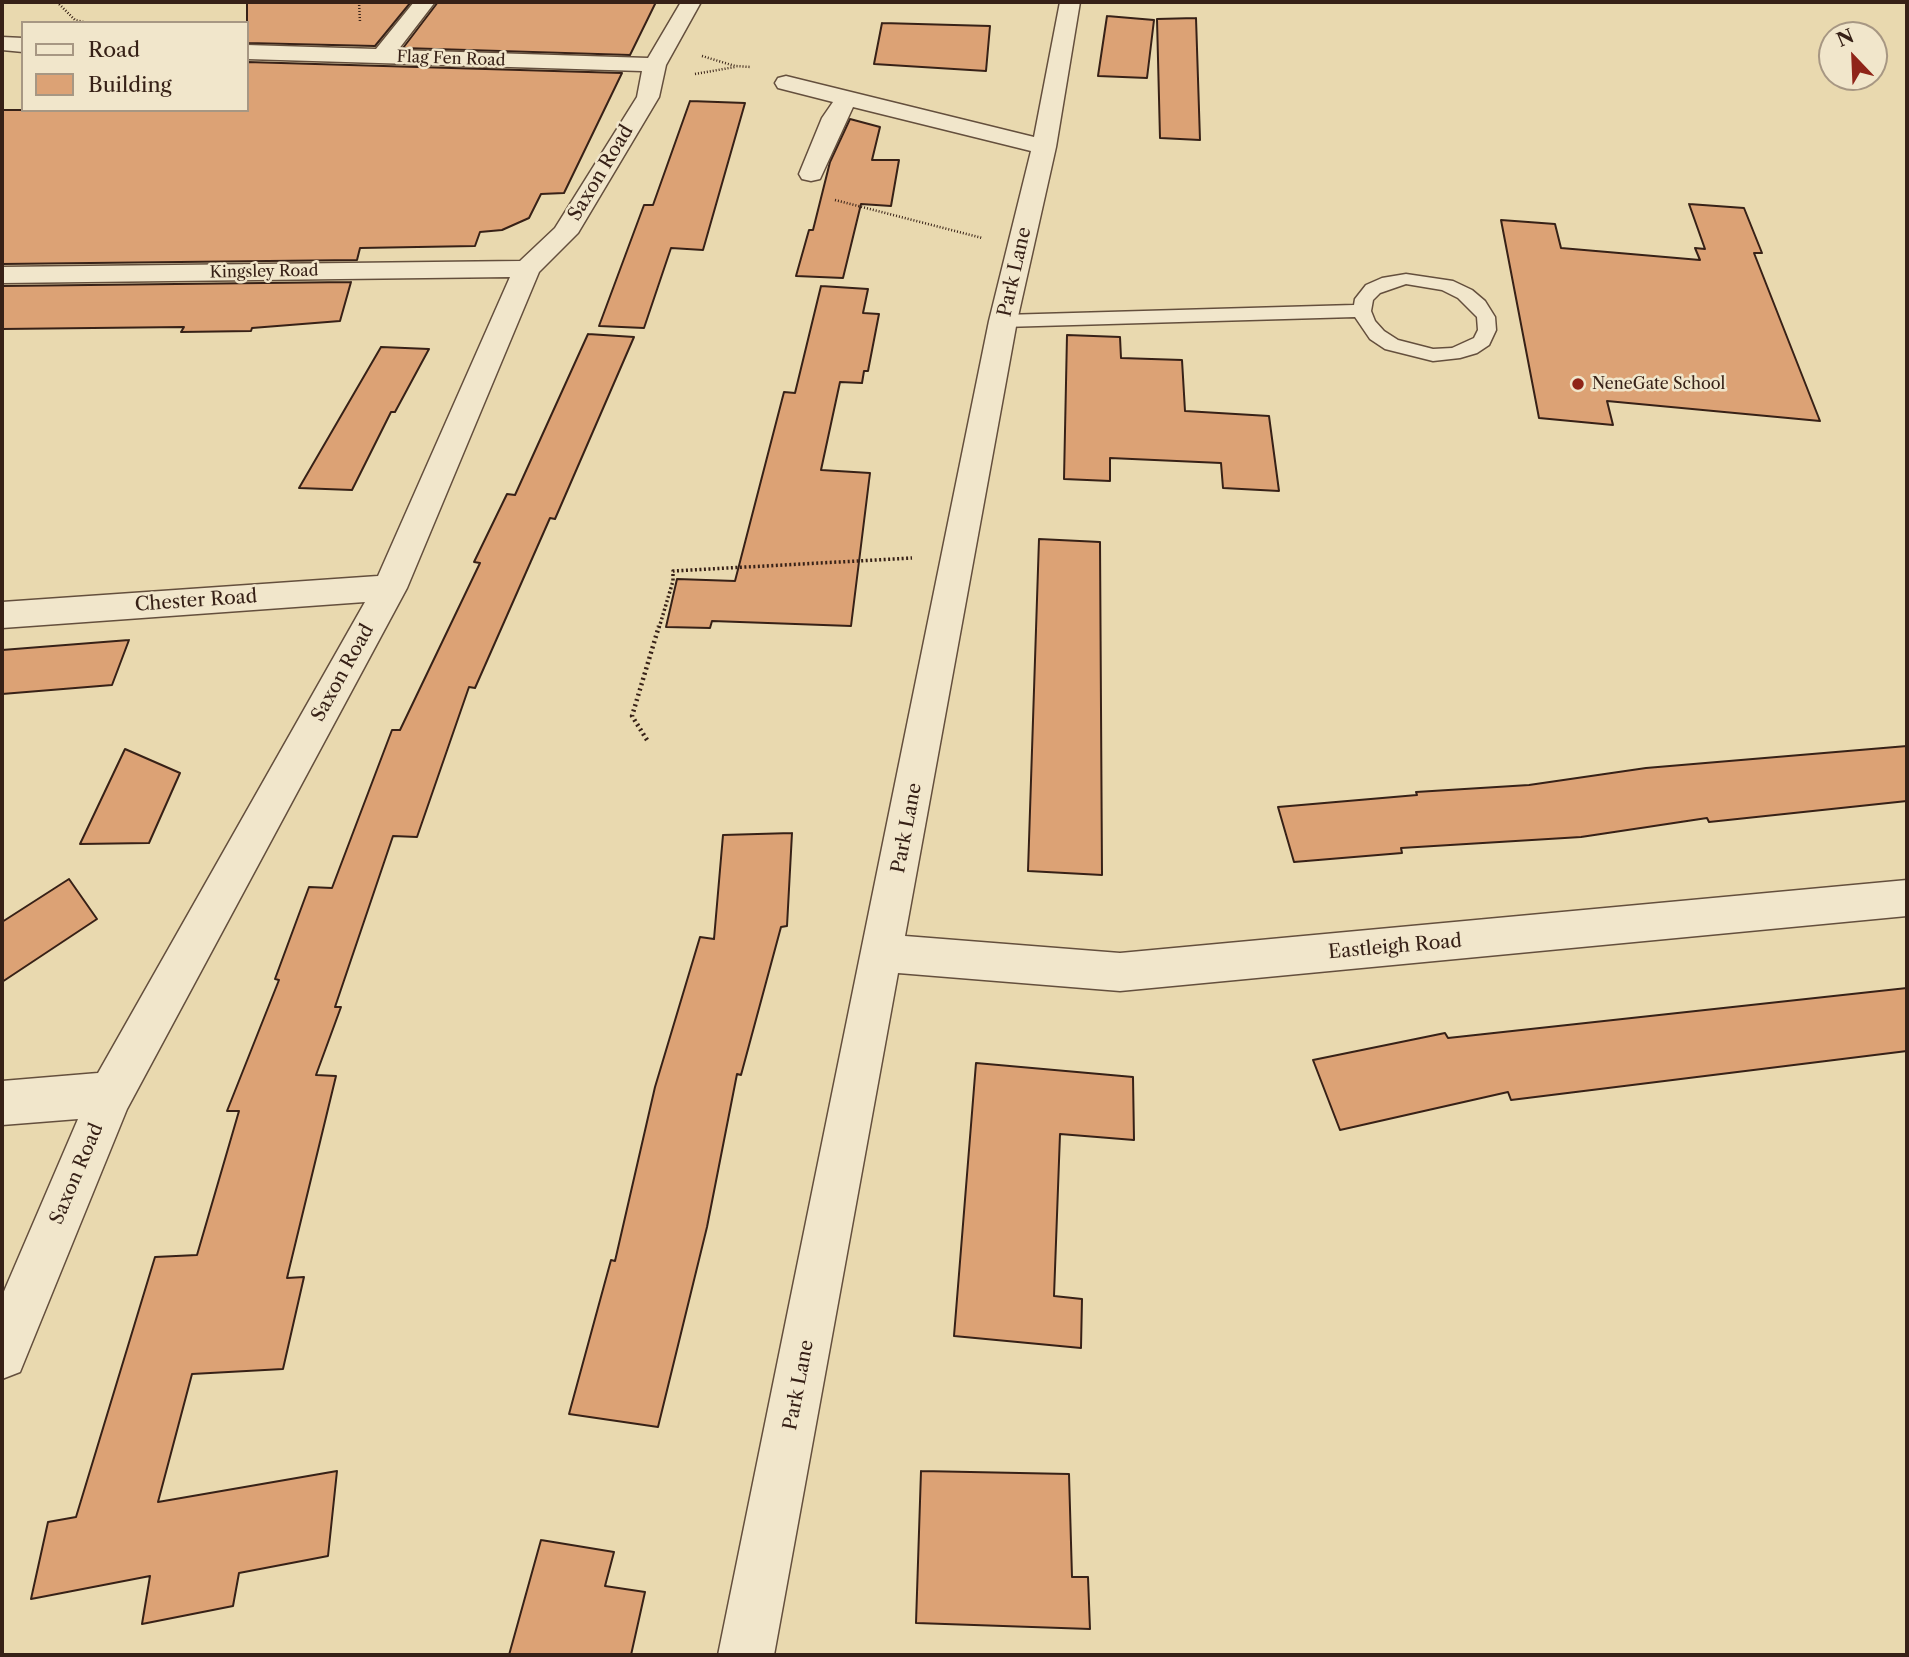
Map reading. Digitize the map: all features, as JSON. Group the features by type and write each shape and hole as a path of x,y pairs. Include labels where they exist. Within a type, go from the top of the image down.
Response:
{"street":[{"path":"381,57 425,2"},
{"name":"Saxon Road","path":"2,1354 111,1094 390,588 527,269 565,233 648,97 655,65 691,2"},
{"name":"Park Lane","path":"746,1655 1003,321 1044,147 1070,2"},
{"path":"2,44 21,45"},
{"name":"Flag Fen Road","path":"248,52 655,65"},
{"path":"786,83 1044,147"},
{"path":"811,174 834,118 847,98"},
{"name":"Kingsley Road","path":"2,275 527,269"},
{"name":"Chester Road","path":"2,614 390,588"},
{"name":"Eastleigh Road","path":"883,953 1120,972 1907,898"},
{"path":"2,1103 111,1094"}],"lane":[{"path":"1406,279 1427,280 1447,285 1465,294 1478,305 1486,317 1488,330 1482,341 1470,349 1453,354 1422,354 1392,345 1377,335 1366,323 1362,311 1364,299 1373,289 1388,282 1406,279"},
{"path":"1003,321 1362,311"}],"path":[{"path":"57,2 79,21"},
{"path":"699,55 736,66 761,68"},
{"path":"688,75 736,66"},
{"path":"833,200 1020,248"},
{"path":"647,740 632,716 673,581 673,570 897,558 958,558"}],"building":[{"path":"247,2 411,2 375,46 248,43"},
{"path":"438,2 656,2 630,55 403,48"},
{"path":"1107,16 1154,20 1147,78 1098,76"},
{"path":"1196,18 1200,140 1160,138 1157,19"},
{"path":"882,23 990,26 986,71 874,64"},
{"path":"248,62 622,73 564,193 541,194 529,218 502,230 480,232 475,246 360,248 357,260 2,264 2,110 248,112"},
{"path":"690,101 745,103 703,250 671,248 644,328 599,326 644,205 653,205"},
{"path":"850,119 880,127 872,160 899,160 891,206 861,204 843,278 796,276 809,230 813,230 830,162"},
{"path":"1689,204 1744,208 1762,253 1754,253 1820,421 1607,401 1613,425 1539,418 1501,220 1555,224 1561,248 1700,260 1695,248 1705,249"},
{"path":"351,282 340,321 252,328 251,331 181,332 184,327 2,329 2,286"},
{"path":"821,286 868,289 863,313 879,314 868,371 864,371 862,383 840,382 821,470 870,473 851,626 712,621 710,628 666,627 677,579 735,581 784,392 795,393"},
{"path":"588,334 634,337 555,519 550,518 475,688 469,687 417,837 393,836 335,1007 341,1007 316,1075 336,1076 287,1278 304,1277 283,1369 192,1374 158,1502 337,1471 328,1556 239,1573 233,1606 142,1624 150,1576 31,1599 48,1522 76,1517 155,1257 197,1255 239,1111 227,1111 279,980 275,979 309,887 332,888 392,730 400,730 480,563 474,562 507,494 515,495"},
{"path":"1067,335 1120,337 1121,358 1182,360 1185,411 1269,416 1279,491 1223,488 1221,463 1110,458 1110,481 1064,479"},
{"path":"381,347 429,349 395,412 391,412 352,490 299,488"},
{"path":"1039,539 1100,542 1102,875 1028,871"},
{"path":"129,640 112,685 2,694 2,650"},
{"path":"1907,746 1907,801 1709,822 1707,818 1581,837 1401,848 1402,853 1294,862 1278,807 1417,795 1416,792 1529,785 1646,768"},
{"path":"125,749 180,773 149,843 80,844"},
{"path":"792,833 787,926 781,927 741,1075 737,1074 707,1227 658,1427 569,1414 611,1260 615,1261 655,1087 700,937 714,939 723,835"},
{"path":"69,879 97,919 2,982 2,922"},
{"path":"1907,988 1907,1051 1511,1100 1508,1092 1340,1130 1313,1060 1445,1033 1448,1038"},
{"path":"976,1063 1133,1077 1134,1140 1060,1134 1054,1296 1082,1299 1081,1348 954,1336"},
{"path":"921,1471 1069,1474 1072,1577 1088,1577 1090,1629 916,1623"},
{"path":"541,1540 614,1552 605,1586 645,1592 631,1655 509,1655"}],"place":[{"name":"NeneGate School","path":"1578,384"}]}
